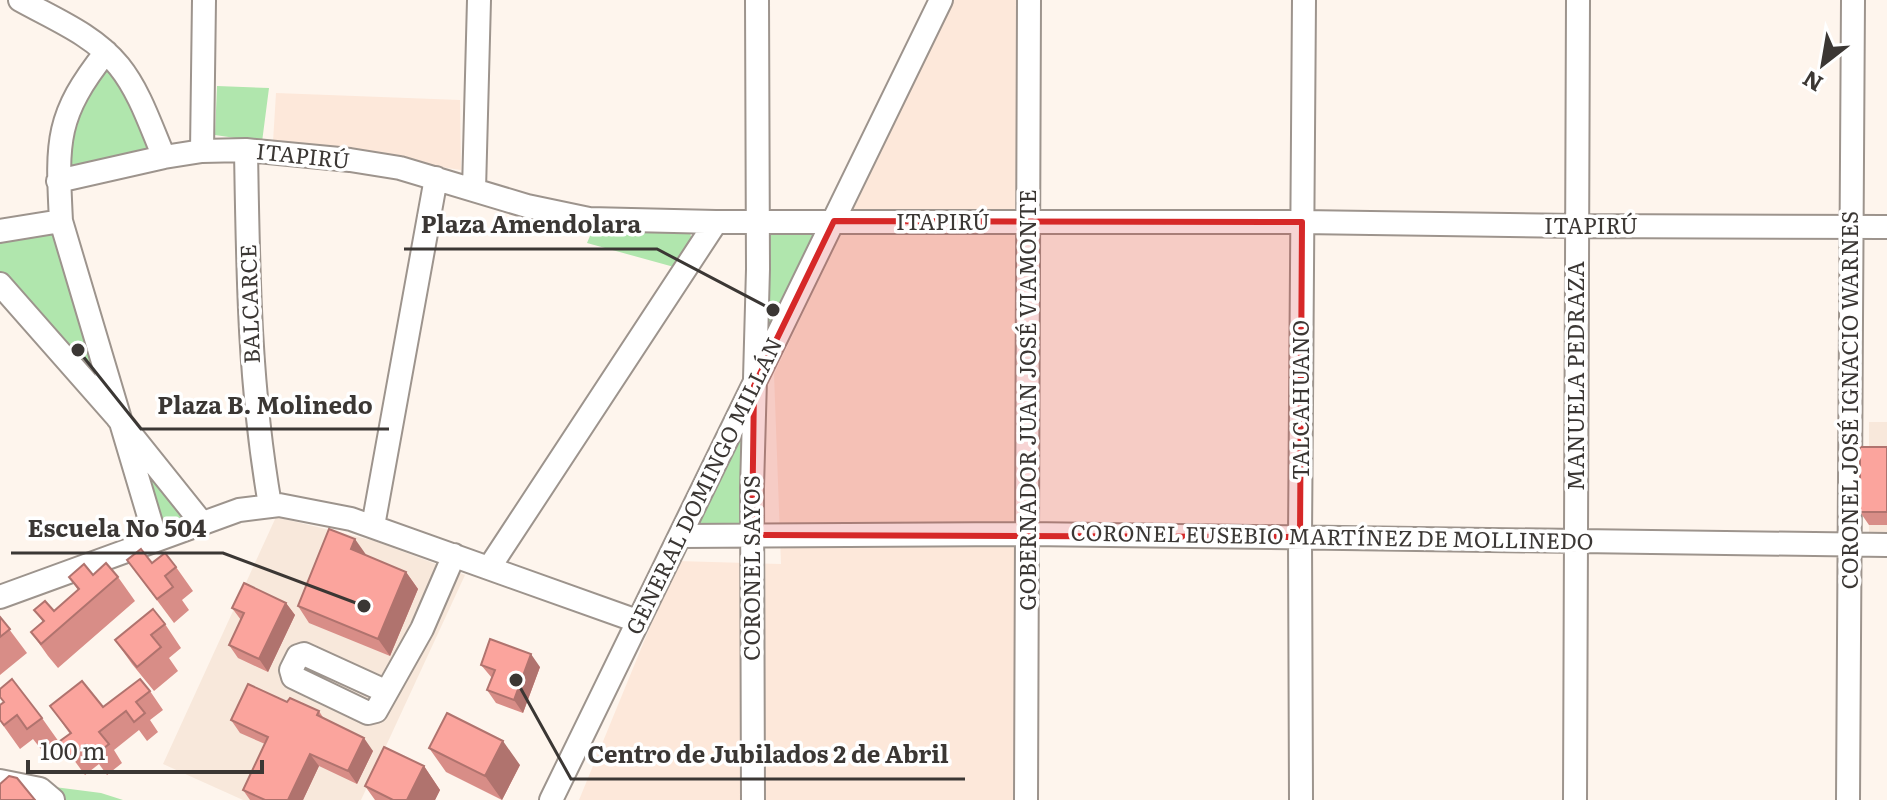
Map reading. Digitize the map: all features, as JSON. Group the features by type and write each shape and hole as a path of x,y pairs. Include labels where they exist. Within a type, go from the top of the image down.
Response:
{"street":[{"path":"20,0 74,29 106,52 128,80 164,157"},
{"path":"202,151 204,0"},
{"path":"474,190 479,0"},
{"name":"CORONEL SAYOS","path":"753,800 757,0"},
{"name":"GENERAL DOMINGO MILLÁN","path":"551,800 941,0"},
{"name":"GOBERNADOR JUAN JOSÉ VIAMONTE","path":"1026,800 1029,0"},
{"name":"TALCAHUANO","path":"1301,800 1304,0"},
{"name":"MANUELA PEDRAZA","path":"1575,800 1578,0"},
{"name":"CORONEL JOSÉ IGNACIO WARNES","path":"1848,800 1853,0"},
{"path":"106,52 82,82 69,106 63,126 58,181 61,221 156,540"},
{"name":"ITAPIRÚ","path":"58,181 164,157 202,151 246,150 350,160 436,178 540,209 589,219 1887,227"},
{"name":"BALCARCE","path":"246,150 249,328 259,439 270,505"},
{"path":"373,526 436,178"},
{"path":"0,231 61,221"},
{"path":"489,568 716,222"},
{"path":"0,284 117,417 202,523"},
{"path":"0,597 239,510 270,505 327,514 373,526 637,621"},
{"name":"CORONEL EUSEBIO MARTÍNEZ DE MOLLINEDO","path":"681,536 1028,534 1887,545"},
{"path":"385,691 422,629 454,555"},
{"path":"0,781 40,789 53,800"}],"highlighted area":[{"path":"834,221 1302,222 1300,537 752,535 754,386"}],"shaded area":[{"path":"952,0 1022,0 1029,800 579,800 677,561 781,564 774,374"},
{"path":"276,93 460,100 461,170 273,142"},
{"path":"1869,422 1887,422 1887,532 1869,532"},
{"path":"276,517 375,541 465,575 361,800 243,800 163,764"}],"green space":[{"path":"106,52 164,157 58,181 59,156"},
{"path":"217,86 269,88 262,142 215,135"},
{"path":"61,221 117,417 0,284 0,231"},
{"path":"595,224 689,229 692,240 674,267 587,243"},
{"path":"765,230 821,235 754,386"},
{"path":"754,386 752,535 681,536"},
{"path":"117,417 202,523 156,540"},
{"path":"0,780 101,793 123,800 0,800"}],"building":[{"path":"1860,447 1887,447 1887,512 1860,512"},
{"path":"329,529 355,539 351,549 406,572 378,639 298,606"},
{"path":"141,549 152,563 165,553 176,567 165,576 173,587 157,599 127,560"},
{"path":"106,563 118,577 41,644 31,632 44,621 34,610 45,601 54,611 79,589 69,577 84,564 93,575"},
{"path":"244,583 286,603 259,659 229,645 244,613 232,608"},
{"path":"153,609 165,624 151,635 161,647 137,667 115,640"},
{"path":"0,617 10,629 0,637"},
{"path":"490,639 531,654 514,700 487,690 495,670 481,665"},
{"path":"12,679 42,718 27,729 17,715 4,725 0,720 0,705 4,702 0,689"},
{"path":"140,679 150,691 136,702 145,713 134,722 126,711 99,732 109,744 94,756 85,745 71,756 60,741 71,733 50,706 82,681 103,707"},
{"path":"248,684 287,702 290,698 319,711 317,715 364,738 348,771 310,754 288,800 265,800 243,790 268,737 231,720"},
{"path":"447,713 503,741 485,776 429,748"},
{"path":"384,747 424,766 407,800 393,800 365,786"},
{"path":"9,776 17,778 35,800 0,800 0,784"}],"place":[{"name":"Plaza Amendolara","path":"773,310"},
{"name":"Plaza B. Molinedo","path":"78,350"},
{"name":"Escuela No 504","path":"364,606"},
{"name":"Centro de Jubilados 2 de Abril","path":"516,680"}]}
